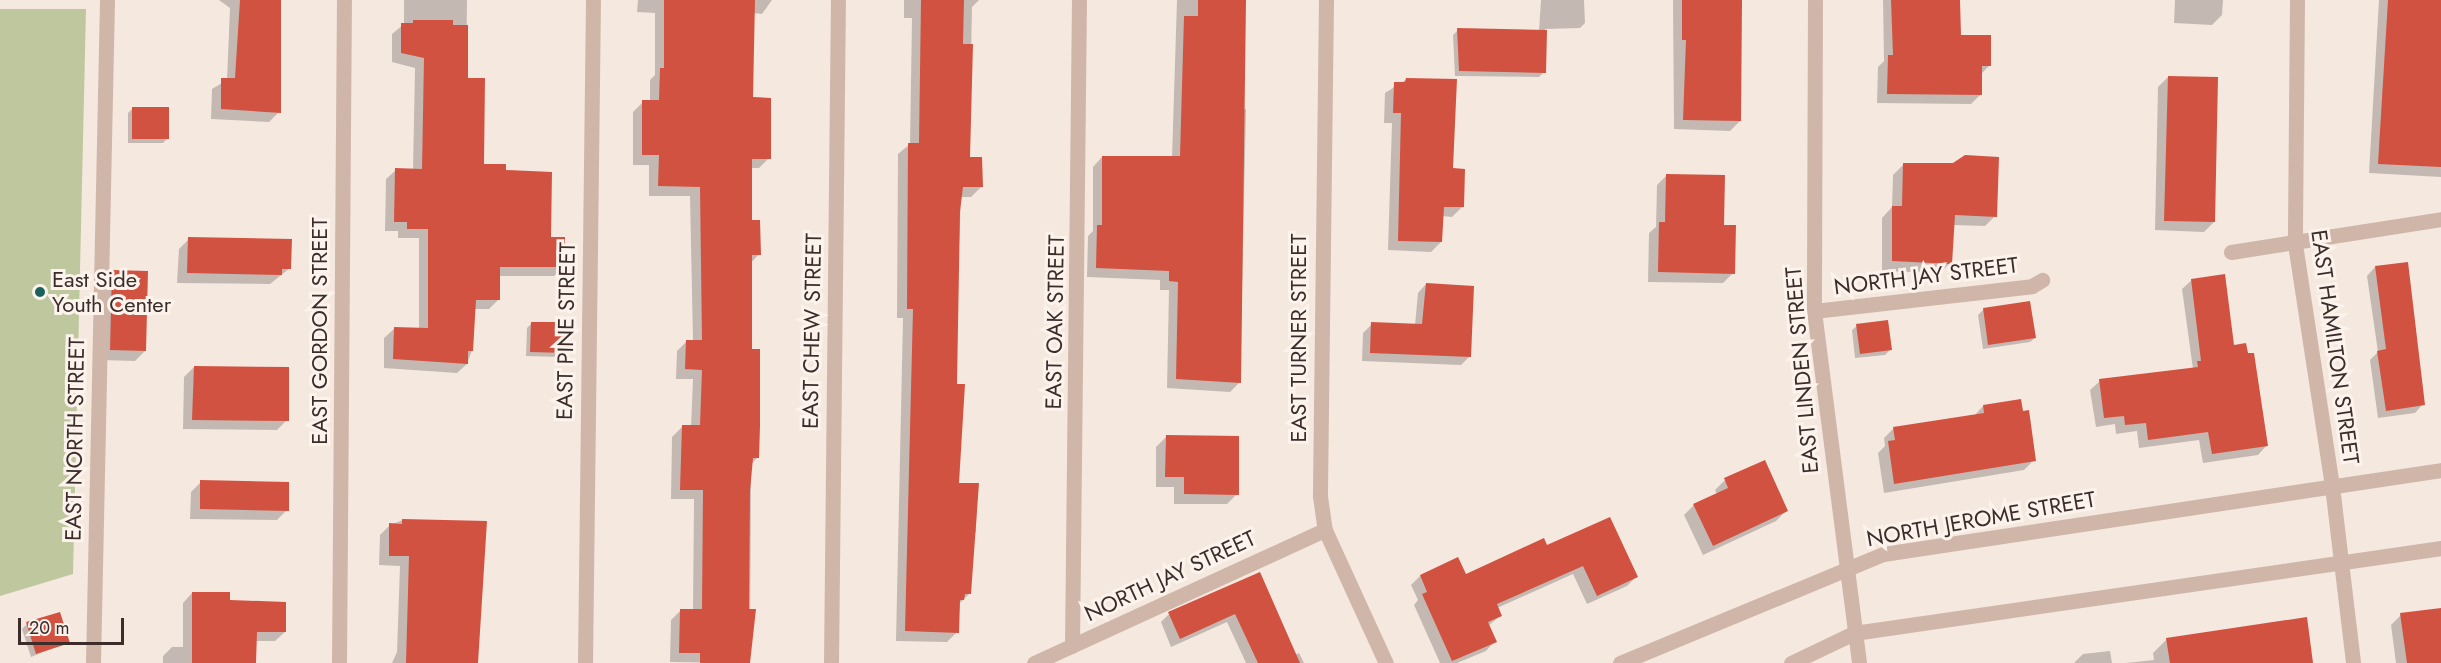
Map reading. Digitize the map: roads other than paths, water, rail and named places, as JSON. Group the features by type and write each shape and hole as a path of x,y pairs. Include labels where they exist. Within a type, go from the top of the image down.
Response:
{"street":[{"name":"EAST NORTH STREET","path":"93,663 107,0"},
{"name":"EAST GORDON STREET","path":"339,663 344,0"},
{"name":"EAST PINE STREET","path":"585,663 592,0"},
{"name":"EAST CHEW STREET","path":"831,663 838,0"},
{"name":"EAST OAK STREET","path":"1072,646 1079,0"},
{"name":"EAST TURNER STREET","path":"1326,0 1320,484 1325,530 1386,663"},
{"name":"EAST LINDEN STREET","path":"1815,0 1814,312 1859,663"},
{"name":"EAST HAMILTON STREET","path":"2297,0 2295,244 2332,486 2353,663"},
{"path":"2231,252 2295,244 2441,219"},
{"name":"NORTH JAY STREET","path":"1814,312 2032,286 2042,280"},
{"name":"NORTH JEROME STREET","path":"1620,663 1845,567 1883,554 2441,470"},
{"name":"NORTH JAY STREET","path":"1034,663 1325,530"},
{"path":"1791,663 1854,633 2441,548"}],"place":[{"name":"East Side Youth Center","path":"40,292"}]}
